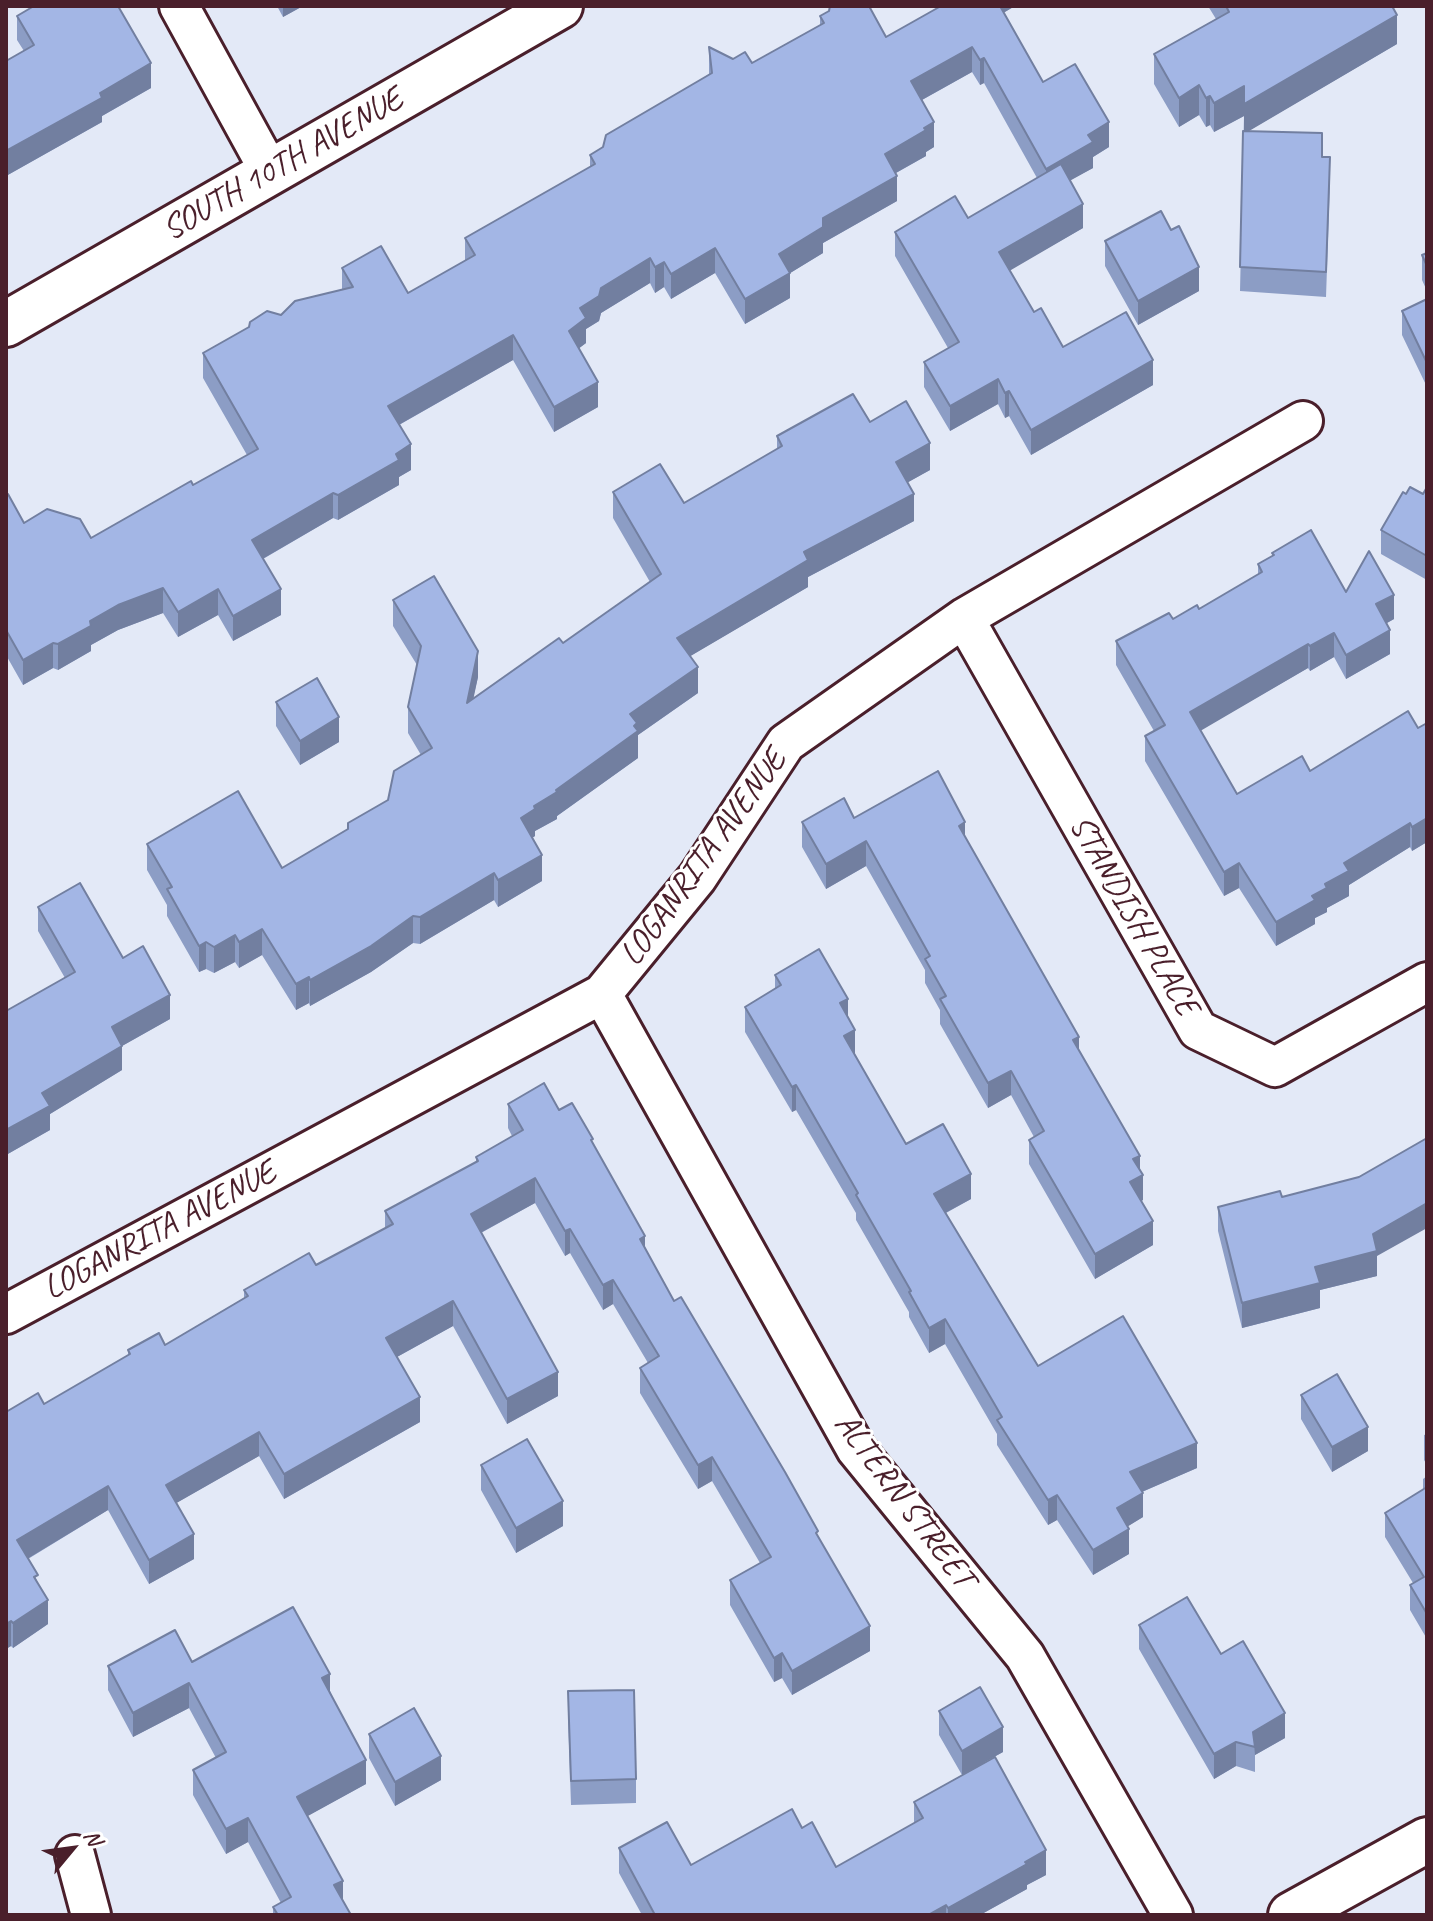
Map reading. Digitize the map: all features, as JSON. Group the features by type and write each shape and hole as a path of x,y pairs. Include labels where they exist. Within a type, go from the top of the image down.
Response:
{"street":[{"path":"179,6 270,172"},
{"name":"SOUTH 10TH AVENUE","path":"6,324 560,6"},
{"name":"LOGANRITA AVENUE","path":"6,1314 602,994 697,878 786,743 964,618 1303,421"},
{"name":"STANDISH PLACE","path":"964,618 1198,1030 1275,1067 1427,982"},
{"name":"ALTERN STREET","path":"602,994 856,1449 1025,1656 1173,1915"},
{"path":"1291,1915 1427,1840"},
{"path":"75,1855 91,1915"}],"building":[{"path":"34,6 118,6 151,63 100,93 102,98 6,151 6,61 34,45 17,16"},
{"path":"830,6 869,6 886,37 941,6 1000,6 1043,82 1075,64 1109,122 1088,135 1093,142 1046,169 984,58 980,60 972,47 911,81 934,122 885,154 897,176 823,218 823,227 779,254 790,273 745,299 715,248 671,274 664,262 655,267 650,258 601,288 599,296 580,308 586,318 569,331 598,382 554,407 513,335 388,406 411,444 396,454 399,460 338,495 333,493 252,540 281,589 233,616 218,589 178,612 163,588 118,605 90,621 91,626 23,660 6,630 6,495 24,523 47,509 80,519 91,538 191,481 193,485 258,449 203,353 249,327 250,322 267,311 281,315 295,301 353,287 342,268 381,246 408,293 475,255 465,238 595,164 590,155 603,147 606,135 712,73 709,47 733,59 745,52 752,63 824,23 820,16 829,11"},
{"path":"1226,6 1392,6 1397,15 1244,104 1244,86 1214,103 1210,96 1206,98 1199,85 1179,98 1154,54 1229,12"},
{"path":"1243,131 1322,133 1322,157 1330,157 1326,272 1240,267"},
{"path":"1061,164 1083,204 999,252 1034,312 1041,308 1063,347 1126,312 1153,360 1031,430 1009,391 1005,393 998,379 950,406 924,362 959,342 895,232 955,196 968,218"},
{"path":"1161,211 1171,230 1179,226 1199,267 1138,301 1105,241"},
{"path":"1427,299 1427,363 1402,311"},
{"path":"853,394 870,422 906,401 930,443 896,462 914,494 804,552 808,560 677,638 698,667 630,714 637,723 634,726 638,731 521,818 542,855 498,880 494,873 420,917 413,916 371,946 310,980 309,977 296,984 262,929 239,942 235,935 214,947 206,942 199,946 167,889 172,887 147,844 238,791 282,868 348,829 348,823 388,800 394,771 432,748 408,707 421,646 393,600 434,576 478,651 467,703 559,638 563,643 661,574 613,492 660,464 684,503 782,446 777,436"},
{"path":"1410,487 1423,494 1427,487 1427,556 1381,530 1403,492 1406,494"},
{"path":"1311,530 1346,592 1369,551 1394,595 1376,604 1390,630 1346,655 1334,633 1310,646 1308,644 1190,712 1237,794 1302,756 1310,771 1408,711 1418,728 1427,723 1427,818 1412,827 1410,823 1344,863 1349,871 1325,884 1327,888 1312,896 1315,900 1276,922 1239,863 1224,872 1145,736 1165,725 1116,641 1169,613 1173,619 1197,605 1199,609 1262,572 1258,564"},
{"path":"317,678 339,717 300,741 276,702"},
{"path":"938,771 965,822 959,826 1079,1037 1073,1040 1140,1156 1133,1159 1143,1175 1130,1182 1153,1221 1095,1254 1029,1140 1044,1131 1011,1071 988,1083 940,999 946,996 925,959 930,956 866,841 826,864 802,822 844,798 854,818"},
{"path":"80,883 123,958 143,946 170,995 112,1027 122,1046 42,1093 50,1106 6,1130 6,1011 75,972 38,907"},
{"path":"819,949 848,999 840,1003 855,1030 844,1036 906,1144 943,1124 971,1174 934,1194 1038,1366 1123,1316 1197,1443 1130,1472 1143,1493 1117,1508 1129,1529 1093,1550 1057,1495 1048,1500 997,1420 1002,1417 945,1319 929,1328 856,1195 858,1193 796,1085 792,1087 745,1007 781,985 775,975"},
{"path":"544,1083 559,1110 572,1103 645,1236 640,1239 674,1301 681,1297 785,1472 870,1626 792,1671 782,1653 774,1658 730,1580 771,1557 712,1457 698,1465 640,1368 659,1356 613,1280 603,1285 570,1229 565,1231 535,1178 471,1214 558,1372 507,1399 453,1301 386,1338 420,1397 284,1474 259,1432 166,1485 194,1534 149,1560 108,1486 17,1540 38,1575 34,1577 48,1600 13,1623 6,1624 6,1412 38,1393 44,1404 130,1354 128,1350 159,1333 165,1345 248,1296 244,1290 309,1253 316,1265 393,1224 385,1211 478,1161 476,1157 523,1130 508,1104"},
{"path":"1427,1138 1427,1203 1373,1234 1377,1251 1315,1267 1320,1283 1242,1303 1218,1207 1280,1191 1282,1197 1359,1177"},
{"path":"1337,1374 1368,1427 1332,1447 1301,1395"},
{"path":"527,1439 563,1501 516,1528 481,1465"},
{"path":"1427,1487 1427,1614 1410,1585 1424,1577 1385,1513"},
{"path":"1187,1597 1221,1654 1243,1641 1285,1713 1253,1732 1255,1747 1236,1742 1214,1754 1139,1625"},
{"path":"293,1607 330,1674 322,1678 366,1760 297,1797 343,1881 334,1885 351,1915 278,1915 273,1907 291,1897 248,1818 226,1829 193,1770 226,1752 189,1683 133,1713 108,1666 175,1630 192,1662"},
{"path":"980,1687 1003,1727 962,1751 939,1711"},
{"path":"634,1690 636,1779 571,1781 568,1691"},
{"path":"414,1708 441,1756 395,1782 369,1734"},
{"path":"995,1757 1046,1850 948,1908 946,1905 928,1915 655,1915 619,1848 667,1822 691,1865 792,1809 802,1828 812,1822 836,1867 923,1818 914,1802"}]}
